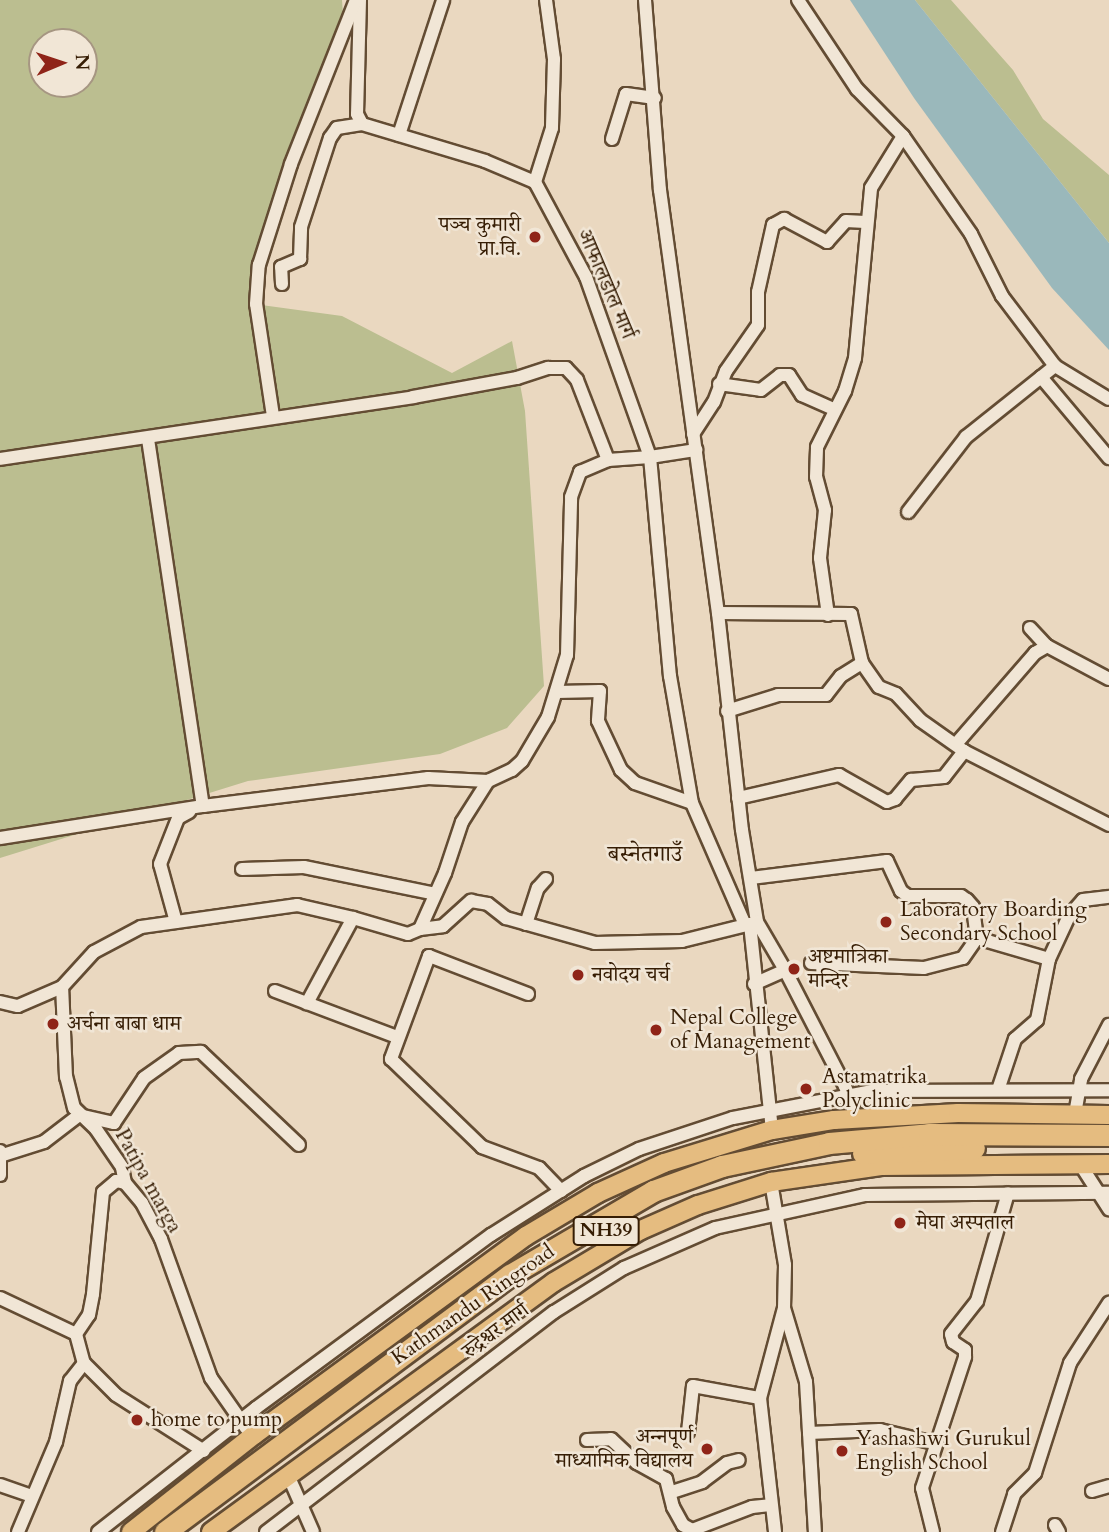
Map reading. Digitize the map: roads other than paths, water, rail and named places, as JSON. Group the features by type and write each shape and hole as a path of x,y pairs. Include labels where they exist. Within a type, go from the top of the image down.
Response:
{"highway":[{"name":"Kathmandu Ringroad","path":"164,1532 510,1275 653,1191 722,1166 829,1143 929,1134 1109,1135"},
{"name":"Kathmandu Ringroad","path":"186,1532 544,1268 655,1206 757,1170 848,1153 1109,1148"}],"main road":[{"path":"131,1532 247,1428 567,1210 664,1163 772,1130 856,1118 1109,1115"},
{"path":"211,1532 588,1261 670,1217 771,1182 881,1166 1109,1164"}],"street":[{"path":"358,0 357,114 362,124"},
{"path":"273,416 256,304 259,265 291,164 358,0"},
{"path":"398,135 443,0"},
{"path":"282,284 281,267 300,259 301,228 330,138 337,128 362,124 485,161 535,182 552,128 554,59 546,0"},
{"path":"645,0 655,99 660,190 718,613 738,798 751,878 754,984 772,1130"},
{"path":"798,0 857,89 903,136 971,234 1002,296 1055,366 1109,399"},
{"path":"612,139 626,94 655,99"},
{"path":"828,615 820,558 825,510 816,477 817,447 845,391 861,320 865,222 871,188 903,136"},
{"name":"आफालडोल मार्ग","path":"535,182 586,277 650,457 670,677 692,803 751,924"},
{"path":"693,434 714,402 719,384 758,325 758,292 773,225 784,219 827,242 846,221 865,222"},
{"path":"908,512 966,437 1055,366"},
{"path":"0,459 148,439 273,416 413,397 566,368 585,394 608,460"},
{"path":"719,384 761,390 780,375 789,375 802,395 835,410"},
{"path":"1041,377 1109,458"},
{"path":"148,439 197,808"},
{"path":"420,929 462,821 488,781 522,761 557,692 569,637 571,497 580,472 608,460 695,450"},
{"path":"718,613 851,614 862,663 879,687 895,694 920,720 960,747 1109,825"},
{"path":"1030,628 1047,646 1109,679"},
{"path":"738,798 839,775 887,802 895,799 911,780 944,777 960,747 1035,653 1047,646"},
{"path":"727,711 778,695 826,695 841,676 862,663"},
{"path":"557,692 600,691 598,721 621,770 635,783 692,803"},
{"path":"0,838 197,808 428,778 488,781"},
{"path":"176,922 160,864 178,818 197,808"},
{"path":"751,878 887,861 908,896 961,896 972,907 977,938 963,958 924,968 811,963"},
{"path":"242,869 304,867 363,883 435,894"},
{"path":"526,924 534,896 546,879"},
{"path":"998,1090 1016,1039 1037,1020 1049,959 1069,916 1083,900 1109,897"},
{"path":"0,1002 18,1006 62,987 94,952 141,927 297,905 408,934 420,929 443,926 471,901 488,904 506,918 526,924 595,943 627,945 682,941 751,924"},
{"path":"307,1003 353,918"},
{"path":"751,924 785,970 848,1094 856,1118"},
{"path":"977,938 1049,959"},
{"path":"528,994 429,956 391,1059 465,1131 494,1154 539,1168 561,1191"},
{"path":"754,984 785,970"},
{"name":"Patipa marga","path":"62,987 66,1077 79,1115 96,1129 122,1167 125,1183 142,1203 161,1239 211,1378 247,1428"},
{"path":"275,991 397,1037"},
{"path":"1075,1114 1079,1089 1109,1025"},
{"path":"0,1175 1,1153 44,1142 79,1115 114,1123 144,1078 179,1053 201,1052 299,1146"},
{"path":"98,1532 204,1451 247,1428 491,1235 561,1191 639,1149 768,1110 848,1094 1109,1090"},
{"path":"1080,1164 1105,1193 1109,1209"},
{"path":"125,1183 117,1181 103,1192 93,1294 89,1315 76,1334 83,1363 131,1406 204,1451"},
{"path":"771,1182 785,1265 784,1308 760,1398 775,1532"},
{"path":"933,1532 922,1488 934,1443 965,1357 951,1334 977,1301 1008,1192"},
{"name":"रुद्रेश्वर मार्ग","path":"266,1532 298,1502 592,1287 702,1233 778,1212 865,1195 1105,1193"},
{"path":"0,1298 76,1334"},
{"path":"1002,1532 1014,1494 1035,1474 1070,1363 1109,1303"},
{"path":"784,1308 806,1381 815,1532"},
{"path":"18,1532 57,1442 70,1381 83,1363"},
{"path":"688,1432 693,1386 760,1398"},
{"path":"809,1433 880,1430 934,1443"},
{"path":"587,1440 611,1439 622,1445 637,1463 666,1479 672,1492 673,1507 683,1525 692,1530 752,1507 770,1505"},
{"path":"672,1492 702,1482 739,1460"},
{"path":"288,1475 313,1532"},
{"path":"0,1485 32,1496"},
{"path":"1091,1491 1109,1486"}],"water":[{"path":"850,0 915,0 1109,243 1109,350 1052,288 914,98"}],"place":[{"name":"पञ्च कुमारी प्रा.वि.","path":"535,237"},
{"name":"Laboratory Boarding Secondary School","path":"886,922"},
{"name":"अष्टमात्रिका मन्दिर","path":"794,969"},
{"name":"नवोदय चर्च","path":"578,975"},
{"name":"अर्चना बाबा धाम","path":"53,1024"},
{"name":"Nepal College of Management","path":"656,1030"},
{"name":"Astamatrika Polyclinic","path":"806,1089"},
{"name":"मेघा अस्पताल","path":"900,1223"},
{"name":"home to pump","path":"137,1420"},
{"name":"अन्‍नपूर्ण माध्यामिक विद्यालय","path":"707,1449"},
{"name":"Yashashwi Gurukul English School","path":"842,1451"}],"district":[{"name":"बस्नेतगाउँ","path":"645,854"}]}
